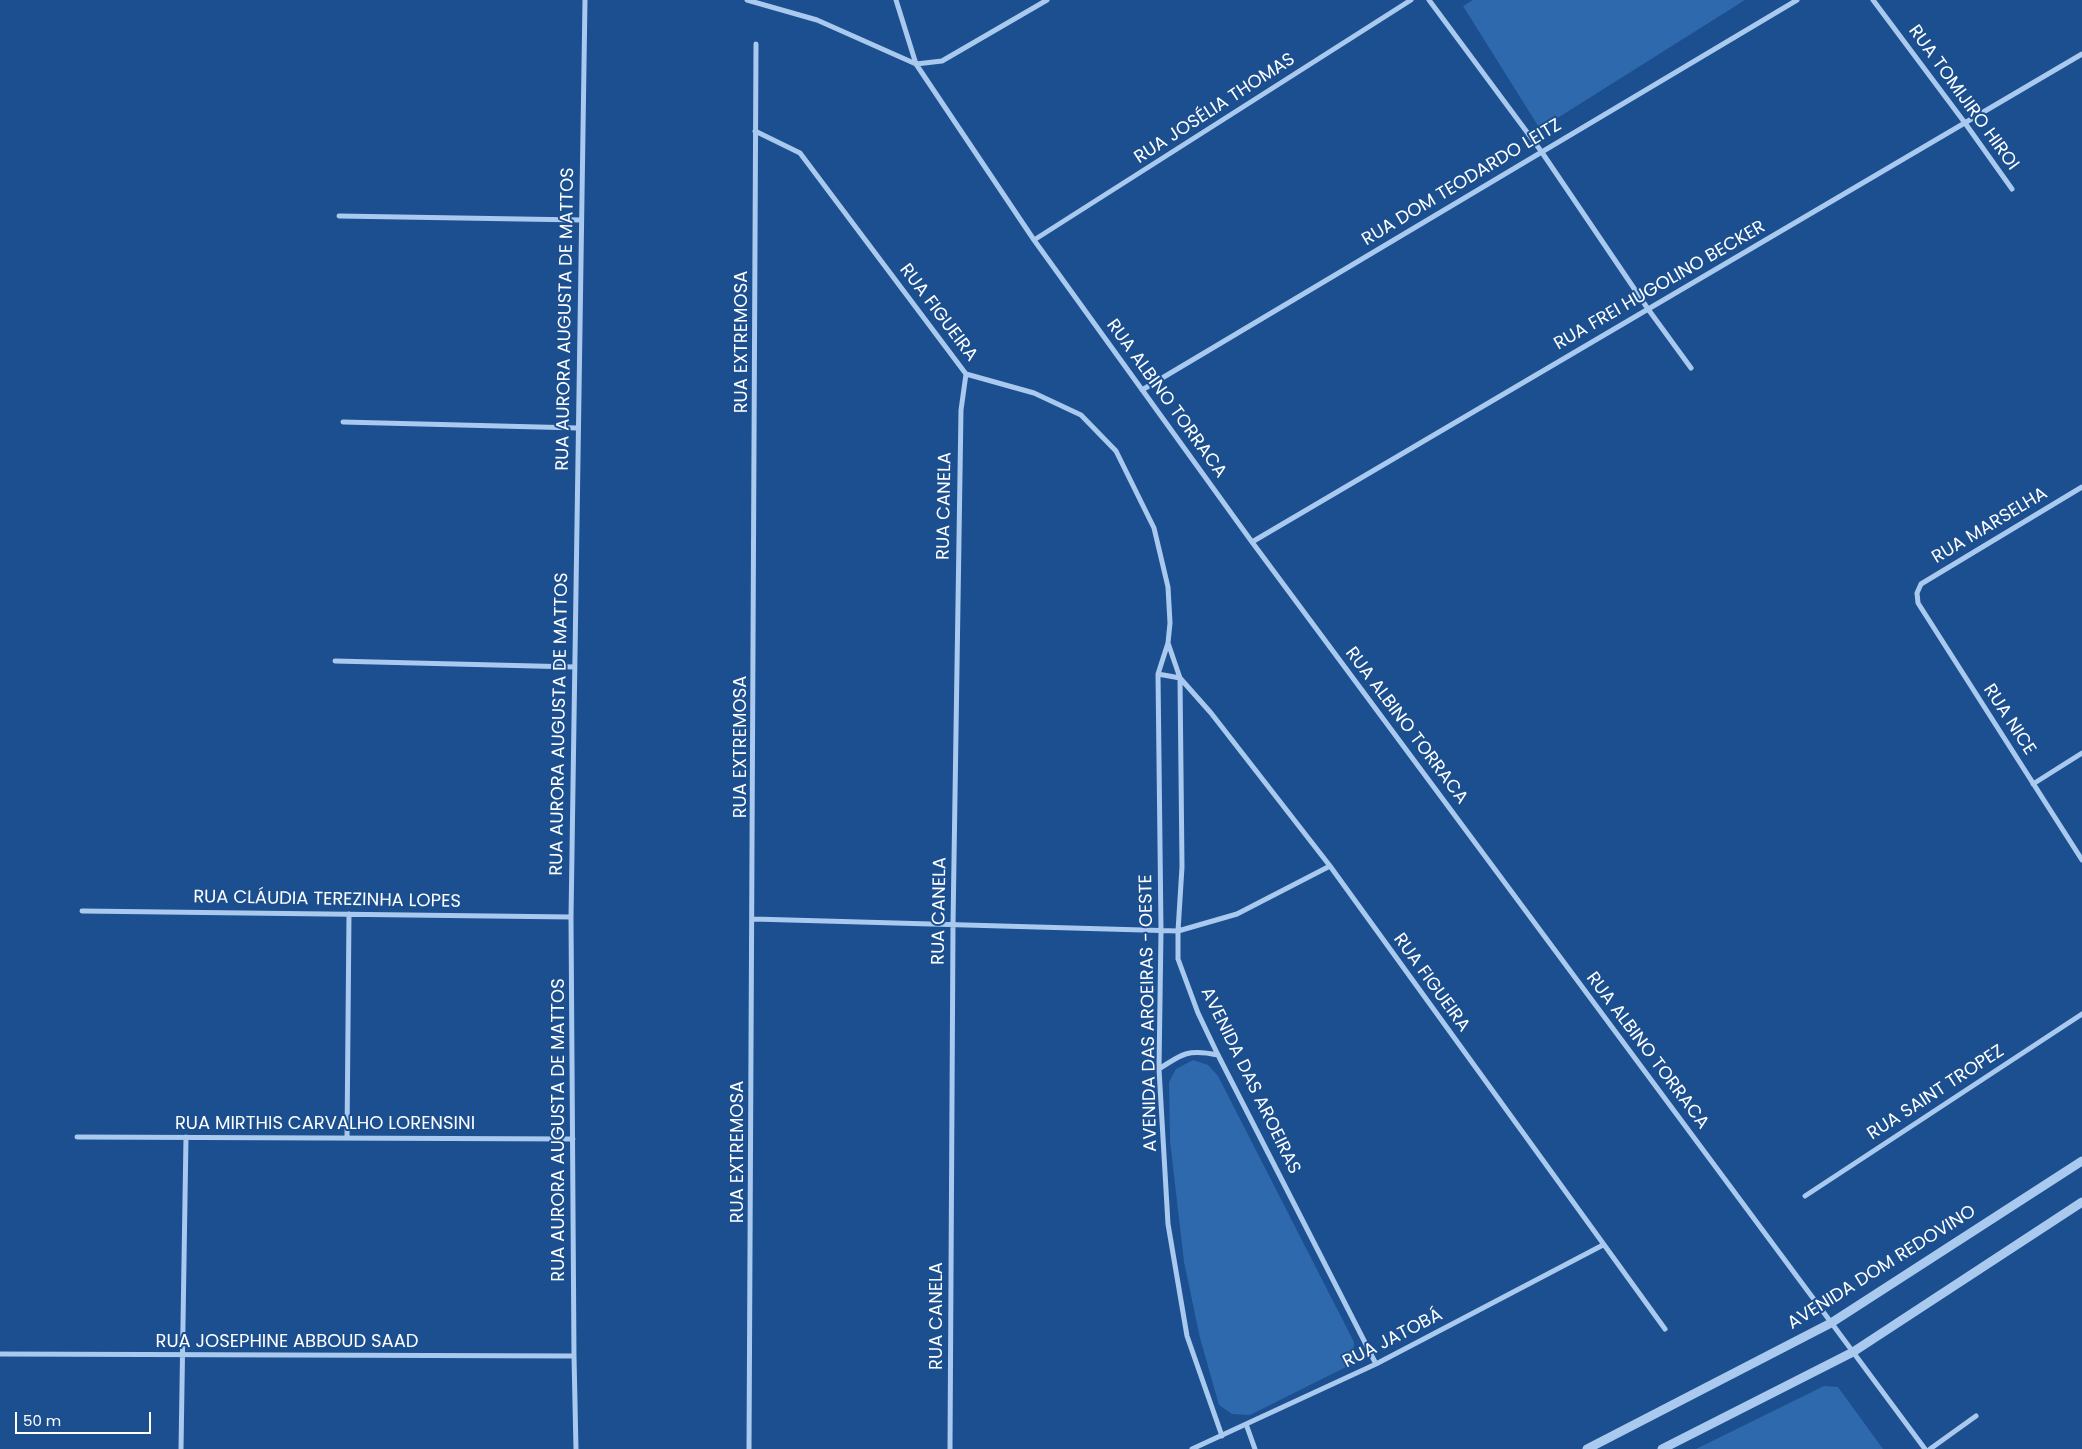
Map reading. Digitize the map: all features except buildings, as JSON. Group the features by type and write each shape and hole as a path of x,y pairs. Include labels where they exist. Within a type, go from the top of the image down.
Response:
{"street":[{"name":"RUA AURORA AUGUSTA DE MATTOS","path":"576,1449 571,917 585,0"},
{"path":"747,0 817,20 916,64 942,61 1046,0"},
{"name":"RUA ALBINO TORRACA","path":"896,0 916,64 1034,240 1252,542 1925,1449"},
{"name":"RUA JOSÉLIA THOMAS","path":"1034,240 1411,0"},
{"path":"1429,0 1541,151 1648,309 1691,368"},
{"name":"RUA DOM TEODARDO LEITZ","path":"1142,390 1796,0"},
{"name":"RUA TOMIJIRO HIROI","path":"1873,0 2012,189"},
{"name":"RUA EXTREMOSA","path":"749,1449 754,920 756,44"},
{"name":"RUA FREI HUGOLINO BECKER","path":"1252,542 2082,54"},
{"name":"RUA FIGUEIRA","path":"755,131 800,153 966,374 1034,393 1081,415 1116,450 1154,528 1168,587 1170,623 1168,643"},
{"path":"339,216 581,220"},
{"name":"RUA CANELA","path":"950,1449 953,925 960,410 966,374"},
{"path":"343,422 578,428"},
{"name":"RUA MARSELHA","path":"1917,593 1921,584 2082,487"},
{"name":"RUA NICE","path":"1917,593 1918,603 2082,860"},
{"name":"AVENIDA DAS AROEIRAS - OESTE","path":"1168,643 1158,674 1161,931 1159,1069 1168,1224 1186,1336 1222,1436"},
{"name":"AVENIDA DAS AROEIRAS","path":"1168,643 1180,678 1182,867 1178,959 1198,1013 1218,1055 1376,1364"},
{"path":"335,661 575,667"},
{"path":"1158,674 1180,678"},
{"name":"RUA FIGUEIRA","path":"1180,678 1211,712 1330,866 1602,1245 1665,1329"},
{"path":"2034,784 2082,753"},
{"path":"754,920 1178,931 1237,914 1330,866"},
{"name":"RUA CLÁUDIA TEREZINHA LOPES","path":"82,911 571,917"},
{"path":"347,1138 350,914"},
{"name":"RUA SAINT TROPEZ","path":"1805,1196 2082,1014"},
{"path":"1159,1069 1179,1056 1197,1050 1218,1055"},
{"name":"RUA MIRTHIS CARVALHO LORENSINI","path":"77,1137 573,1139"},
{"path":"181,1449 186,1137"},
{"name":"AVENIDA DOM REDOVINO","path":"1587,1449 1831,1324 2082,1161"},
{"path":"1662,1449 1853,1352 2082,1202"},
{"name":"RUA JATOBÁ","path":"1192,1449 1200,1448 1246,1424 1376,1364 1602,1245"},
{"name":"RUA JOSEPHINE ABBOUD SAAD","path":"0,1354 574,1356"},
{"path":"1930,1449 1976,1416"},
{"path":"1246,1424 1255,1449"}],"shaded area":[{"path":"1473,0 1745,0 1540,129 1463,6"},
{"path":"1193,1060 1208,1065 1218,1076 1354,1342 1353,1357 1346,1367 1250,1415 1232,1414 1219,1405 1200,1338 1184,1262 1170,1141 1169,1082 1176,1069"},
{"path":"1824,1386 1838,1387 1883,1449 1696,1449"}]}
